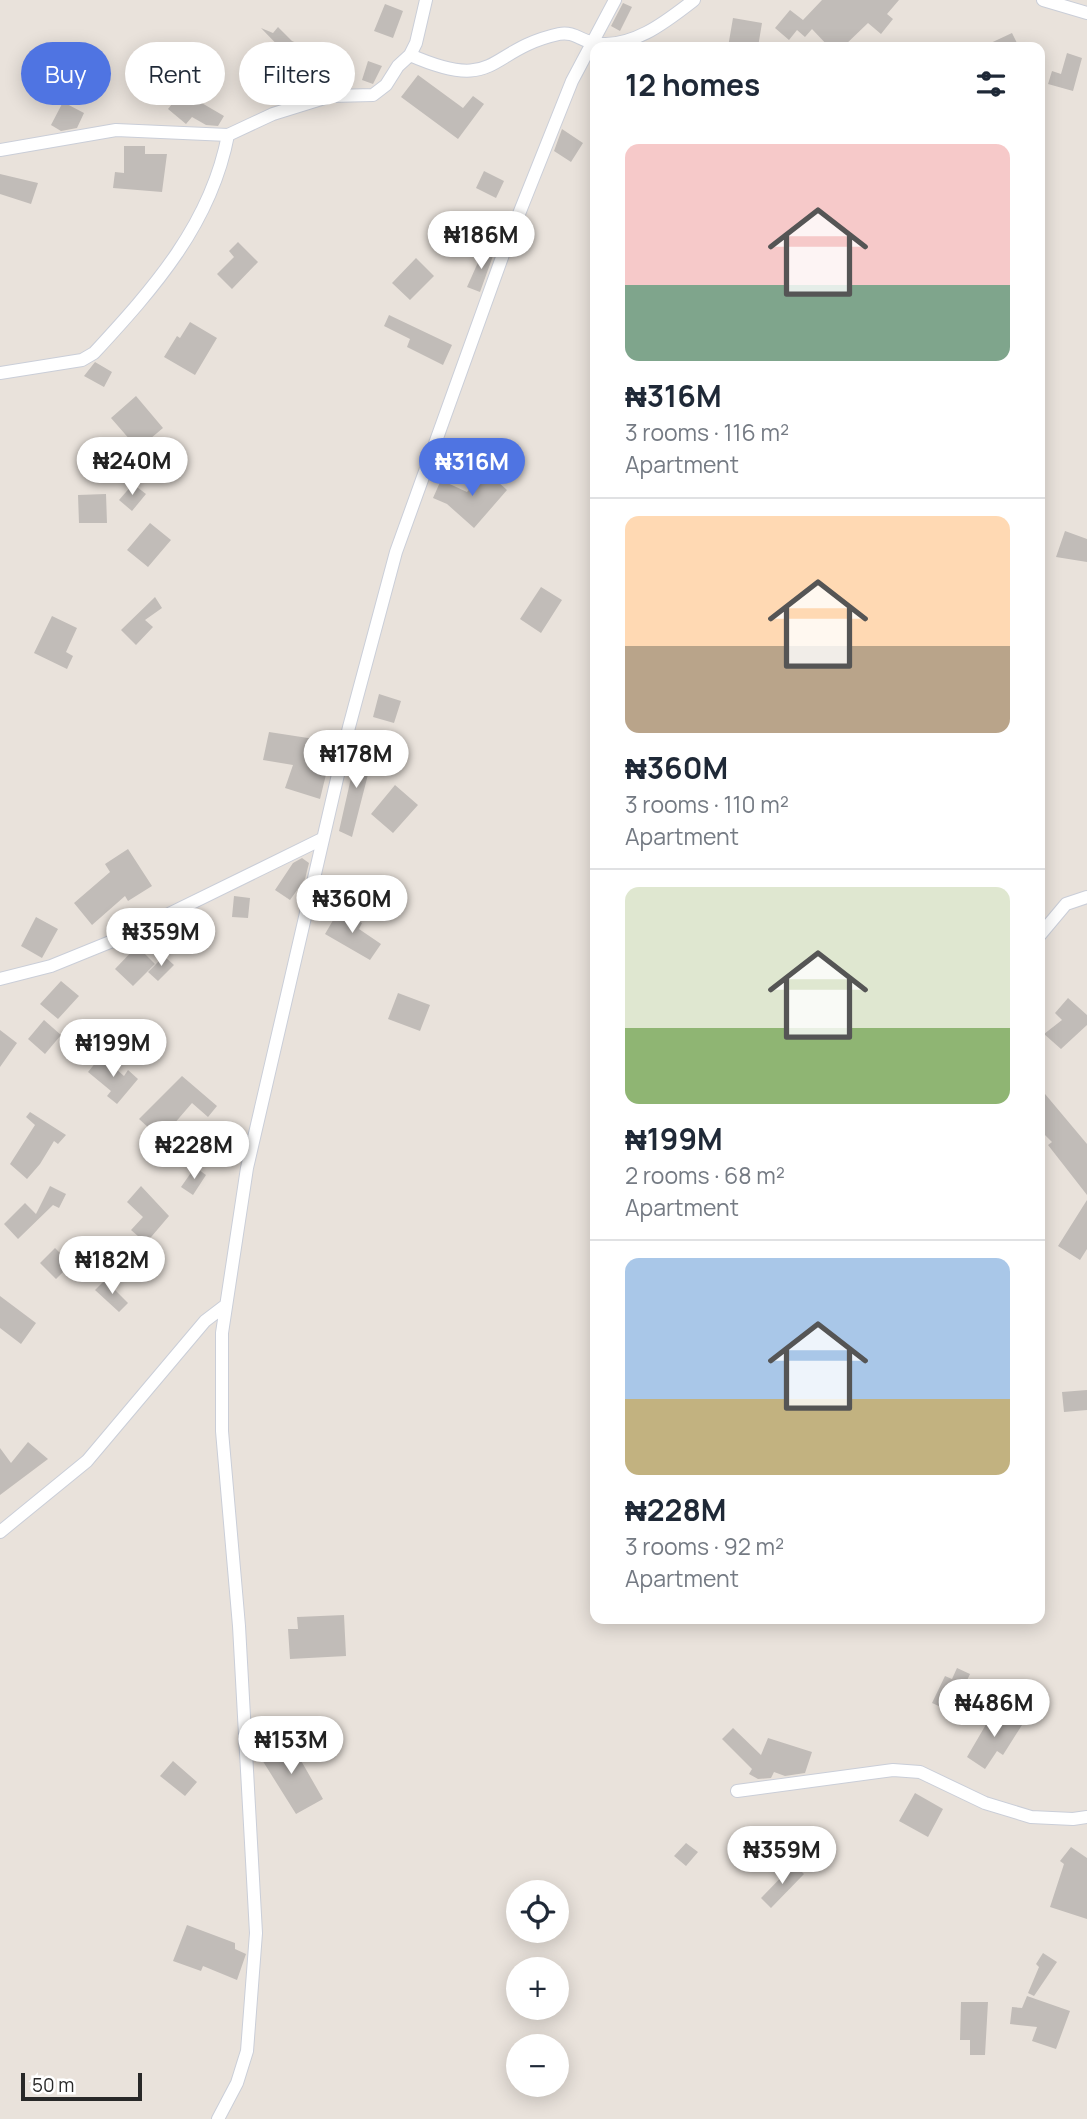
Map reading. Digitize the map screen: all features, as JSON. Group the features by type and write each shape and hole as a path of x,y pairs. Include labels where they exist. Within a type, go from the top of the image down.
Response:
{"street":[{"path":"0,150 116,130 228,135 273,114 331,96 373,96 386,85 398,65 410,55 416,43 426,0"},
{"path":"593,42 615,0"},
{"path":"627,42 694,0"},
{"path":"1043,0 1087,13"},
{"path":"410,55 454,71 470,72 484,69 554,36 576,34 590,42"},
{"path":"218,2119 237,2083 247,2051 256,1933 239,1626 222,1431 222,1333 247,1168 322,839 385,592 408,515 505,249 572,81 590,47"},
{"path":"0,373 82,360 94,353 187,243 210,199 228,135"},
{"path":"0,979 51,966 120,938 322,839"},
{"path":"1045,929 1066,904 1087,897"},
{"path":"0,1532 87,1461 205,1321 226,1305"},
{"path":"737,1791 893,1770 920,1772 985,1803 1031,1817 1073,1819 1087,1816"}],"building":[{"path":"822,0 899,0 887,14 893,19 881,34 868,23 848,42 824,42 812,29 805,37 797,30 789,40 775,28 790,10 803,20"},
{"path":"623,3 632,7 620,31 611,26"},
{"path":"385,4 403,11 393,38 374,31"},
{"path":"733,18 762,23 759,42 729,42"},
{"path":"278,27 294,42 275,42 261,28 273,33"},
{"path":"1012,33 1016,42 993,42"},
{"path":"1067,53 1082,58 1073,91 1048,84 1052,71 1061,74"},
{"path":"368,61 382,66 373,84 362,80"},
{"path":"418,75 463,108 473,96 484,104 458,139 401,97"},
{"path":"61,105 69,105 84,113 77,128 61,131 51,125"},
{"path":"171,105 205,105 224,116 218,126 206,125 192,117 186,124 168,109"},
{"path":"562,129 583,143 571,162 554,151"},
{"path":"124,146 145,146 145,154 167,154 162,192 113,188 115,172 124,173"},
{"path":"484,171 504,181 496,198 476,188"},
{"path":"0,174 38,183 31,204 0,194"},
{"path":"238,242 258,262 232,289 217,274 234,257 229,251"},
{"path":"484,249 494,253 480,292 467,287"},
{"path":"416,258 434,276 410,300 392,283"},
{"path":"389,315 452,345 443,365 407,347 410,339 384,326"},
{"path":"190,322 217,338 195,375 164,357"},
{"path":"95,362 112,372 104,387 84,376"},
{"path":"136,396 163,428 138,449 111,418"},
{"path":"486,471 507,490 474,528 447,504 433,498 441,480 467,492"},
{"path":"133,484 146,494 132,511 119,500"},
{"path":"106,494 107,523 79,523 78,495"},
{"path":"150,523 171,540 148,567 127,550"},
{"path":"1065,531 1087,539 1087,562 1056,557"},
{"path":"541,587 562,600 541,633 520,619"},
{"path":"155,597 162,608 145,620 153,627 136,645 121,630"},
{"path":"52,616 77,628 66,652 73,656 67,669 34,653"},
{"path":"379,694 401,701 394,723 373,717"},
{"path":"269,732 334,742 320,799 285,788 293,765 263,760"},
{"path":"358,747 374,751 352,837 339,831"},
{"path":"395,785 418,805 393,833 371,814"},
{"path":"128,849 152,886 128,901 125,896 92,925 74,903 110,872 105,864"},
{"path":"302,858 309,863 305,879 290,900 275,890 293,863"},
{"path":"234,896 250,898 248,918 232,917"},
{"path":"339,910 362,923 359,929 381,944 370,960 325,934"},
{"path":"36,917 58,929 42,958 21,946"},
{"path":"137,946 155,964 133,986 115,969"},
{"path":"164,956 174,965 158,981 148,972"},
{"path":"61,981 79,996 58,1019 40,1004"},
{"path":"398,993 430,1005 420,1031 388,1019"},
{"path":"1068,998 1087,1015 1087,1025 1061,1049 1045,1035 1062,1020 1055,1013"},
{"path":"44,1020 61,1035 45,1054 28,1039"},
{"path":"0,1030 17,1043 0,1067"},
{"path":"101,1056 124,1076 128,1070 138,1079 117,1104 107,1096 111,1091 88,1072"},
{"path":"182,1076 217,1106 208,1117 192,1103 161,1139 139,1119"},
{"path":"1045,1094 1087,1144 1087,1195 1048,1145 1052,1142 1045,1135"},
{"path":"30,1112 66,1135 58,1144 54,1141 27,1179 10,1164 35,1125 26,1117"},
{"path":"195,1167 206,1175 193,1195 181,1187"},
{"path":"50,1186 66,1194 59,1208 53,1205 18,1239 4,1224 25,1203 36,1214"},
{"path":"141,1186 169,1216 146,1243 131,1230 143,1217 127,1202"},
{"path":"1087,1200 1087,1249 1080,1260 1058,1246"},
{"path":"55,1248 71,1264 56,1279 40,1263"},
{"path":"105,1280 128,1303 119,1312 95,1290"},
{"path":"0,1296 36,1323 21,1344 0,1328"},
{"path":"1087,1390 1087,1410 1064,1412 1062,1392"},
{"path":"28,1442 48,1459 0,1495 0,1448 11,1463"},
{"path":"344,1615 346,1656 290,1659 288,1629 298,1629 297,1617"},
{"path":"957,1668 970,1674 952,1712 932,1703 945,1676 952,1679"},
{"path":"995,1709 1022,1725 1003,1755 997,1751 985,1769 967,1757"},
{"path":"733,1728 761,1755 768,1738 812,1752 805,1773 785,1776 774,1772 771,1778 758,1779 749,1774 752,1769 722,1739"},
{"path":"288,1738 323,1799 296,1814 259,1755"},
{"path":"173,1761 197,1782 185,1796 160,1776"},
{"path":"915,1793 943,1809 928,1837 899,1821"},
{"path":"686,1843 698,1852 686,1866 674,1856"},
{"path":"1071,1847 1087,1858 1087,1919 1050,1907 1064,1864 1060,1861"},
{"path":"794,1864 804,1874 771,1908 761,1898"},
{"path":"187,1925 235,1943 235,1949 246,1954 237,1980 203,1966 201,1971 173,1961"},
{"path":"1043,1953 1057,1962 1034,1996 1028,1993 1039,1967 1036,1964"},
{"path":"1027,1996 1070,2011 1056,2049 1032,2041 1037,2027 1010,2024 1012,2007 1022,2008"},
{"path":"961,2002 988,2002 985,2055 970,2055 970,2040 960,2040"}]}
